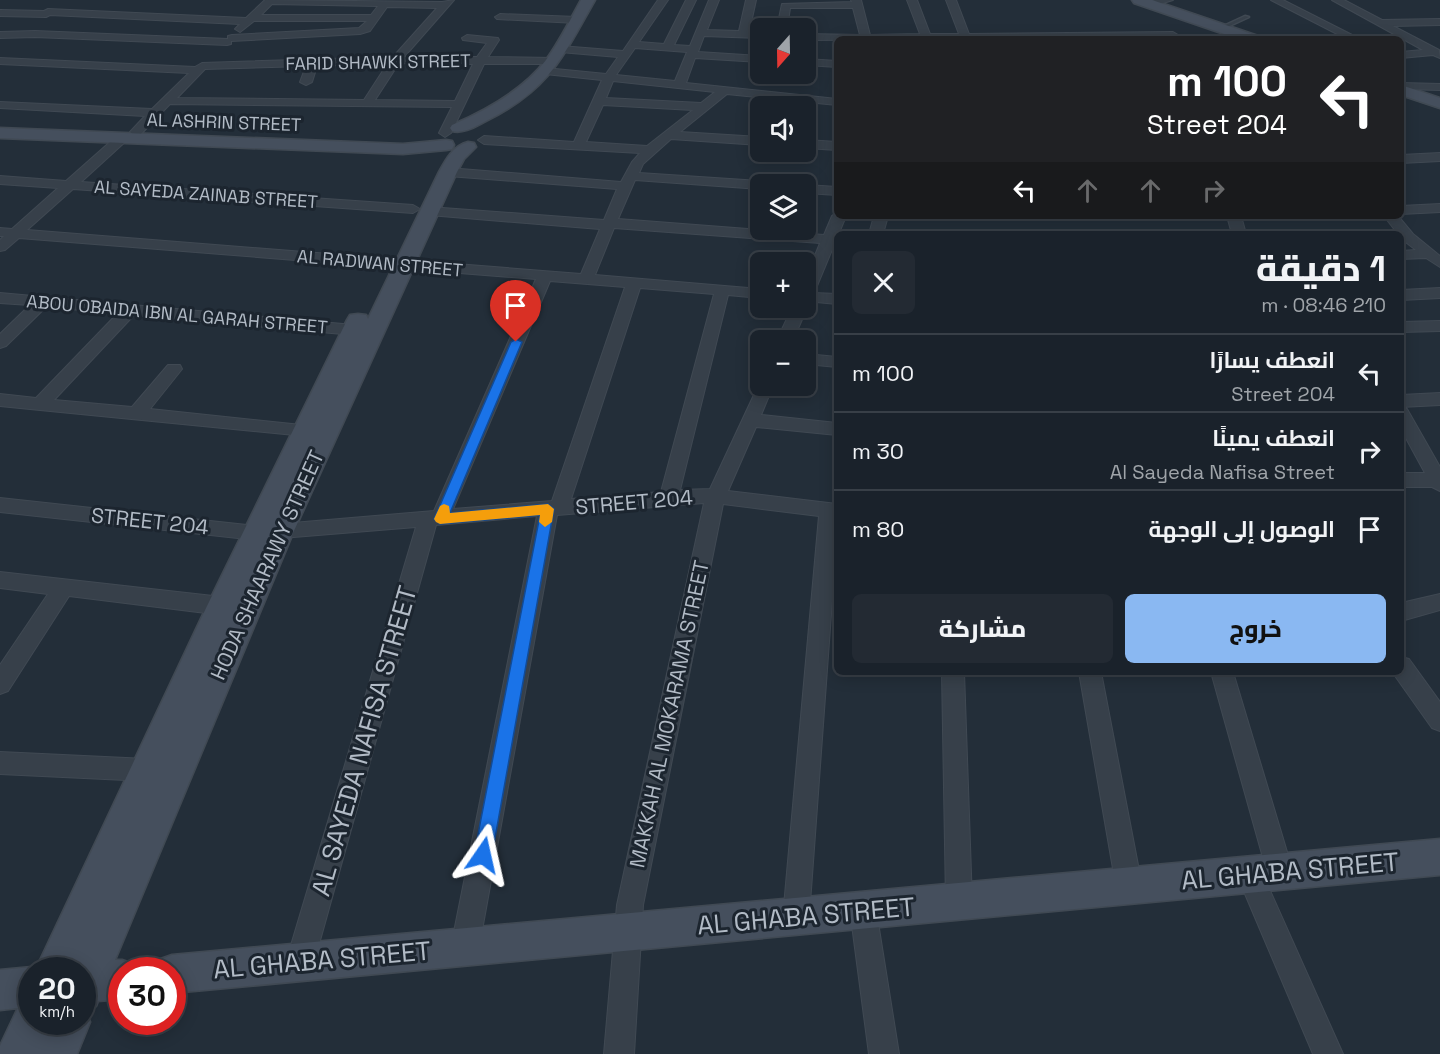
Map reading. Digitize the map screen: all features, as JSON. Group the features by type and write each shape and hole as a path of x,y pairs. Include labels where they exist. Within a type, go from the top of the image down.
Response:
{"street":[{"path":"0,45 66,0"},
{"path":"517,116 588,0"},
{"path":"679,86 714,0"},
{"path":"743,34 751,0"},
{"path":"912,0 925,36"},
{"path":"951,0 965,36"},
{"path":"1144,2 1168,0"},
{"path":"1276,0 1349,36"},
{"path":"1337,0 1438,53"},
{"path":"0,247 8,233 71,184 155,113 270,1 447,3"},
{"path":"0,35 229,40 360,31 366,29 386,2"},
{"path":"789,18 790,16 785,6 794,2 857,2 855,17 864,36"},
{"path":"1144,2 1244,36"},
{"path":"367,103 396,60 447,3"},
{"path":"668,47 676,3"},
{"path":"578,146 609,78 627,49 676,3"},
{"path":"0,13 251,19 374,18"},
{"path":"500,17 516,13 577,20"},
{"path":"1172,36 1183,15"},
{"path":"1380,23 1440,22"},
{"path":"699,33 750,34"},
{"path":"816,36 834,37"},
{"path":"458,143 460,104 480,61 494,39 467,38"},
{"path":"1414,41 1440,40"},
{"path":"458,143 488,114 548,65 627,49 668,47 750,58"},
{"path":"1404,55 1438,53"},
{"name":"FARID SHAWKI STREET","path":"0,61 201,68 396,60 548,65"},
{"path":"306,82 313,62"},
{"path":"816,62 834,63"},
{"path":"548,65 609,78 725,90 758,96"},
{"path":"1404,88 1440,87"},
{"path":"1404,89 1440,103"},
{"path":"586,279 627,181 650,150 725,90"},
{"path":"168,100 460,104"},
{"path":"598,101 703,108"},
{"path":"816,102 834,102"},
{"path":"0,105 155,113"},
{"name":"AL ASHRIN STREET","path":"0,127 403,149 458,143"},
{"path":"458,143 502,127"},
{"name":"AL ASHRIN STREET","path":"0,133 129,135"},
{"path":"669,135 750,140"},
{"path":"458,143 650,150"},
{"path":"458,143 627,181 750,185"},
{"name":"HODA SHAARAWY STREET","path":"93,957 147,770 222,606 268,533 421,210 458,143"},
{"path":"816,145 834,146"},
{"path":"1404,159 1440,157"},
{"name":"AL SAYEDA ZAINAB STREET","path":"0,180 597,225 832,236"},
{"path":"816,190 834,191"},
{"path":"1404,210 1440,208"},
{"path":"1419,210 1440,225"},
{"path":"816,272 838,219"},
{"path":"1393,219 1403,231"},
{"path":"1404,232 1434,259"},
{"name":"AL RADWAN STREET","path":"8,233 750,292"},
{"path":"1404,255 1434,259"},
{"name":"HODA SHAARAWY STREET","path":"96,957 268,533 305,430 354,330 396,264"},
{"name":"AL SAYEDA NAFISA STREET","path":"300,962 434,519 545,276"},
{"path":"465,947 554,509 634,283"},
{"path":"669,498 722,290"},
{"path":"1404,295 1440,293"},
{"path":"816,296 834,299"},
{"name":"ABOU OBAIDA IBN AL GARAH STREET","path":"0,298 354,330"},
{"path":"0,343 42,302"},
{"path":"40,404 130,310"},
{"path":"1404,327 1440,326"},
{"path":"816,360 834,362"},
{"path":"137,413 174,369"},
{"name":"MAKKAH AL MOKARAMA STREET","path":"619,1054 627,932 637,868 703,546 716,496 761,396"},
{"path":"1404,401 1440,399"},
{"path":"0,400 305,430"},
{"path":"1404,418 1439,481"},
{"path":"750,420 834,429"},
{"path":"1404,480 1439,481"},
{"name":"STREET 204","path":"0,505 268,533 669,498 716,496 833,511"},
{"path":"796,917 833,511"},
{"path":"0,580 222,606"},
{"path":"0,684 64,587"},
{"path":"1404,611 1440,602"},
{"path":"1404,670 1440,721"},
{"path":"953,675 959,902"},
{"path":"1090,675 1129,886"},
{"path":"1223,675 1265,873 1328,1054"},
{"path":"0,763 147,770"},
{"name":"AL GHABA STREET","path":"186,973 1440,857"},
{"path":"862,910 884,1054"},
{"path":"0,990 18,988"},
{"path":"17,1054 26,1035"},
{"path":"56,1054 64,1035"}],"lane":[{"path":"1221,28 1247,17"}],"slow traffic":[{"path":"444,509 440,519 548,509 545,522"}],"route":[{"path":"483,855 548,509 440,519 516,342"}]}
